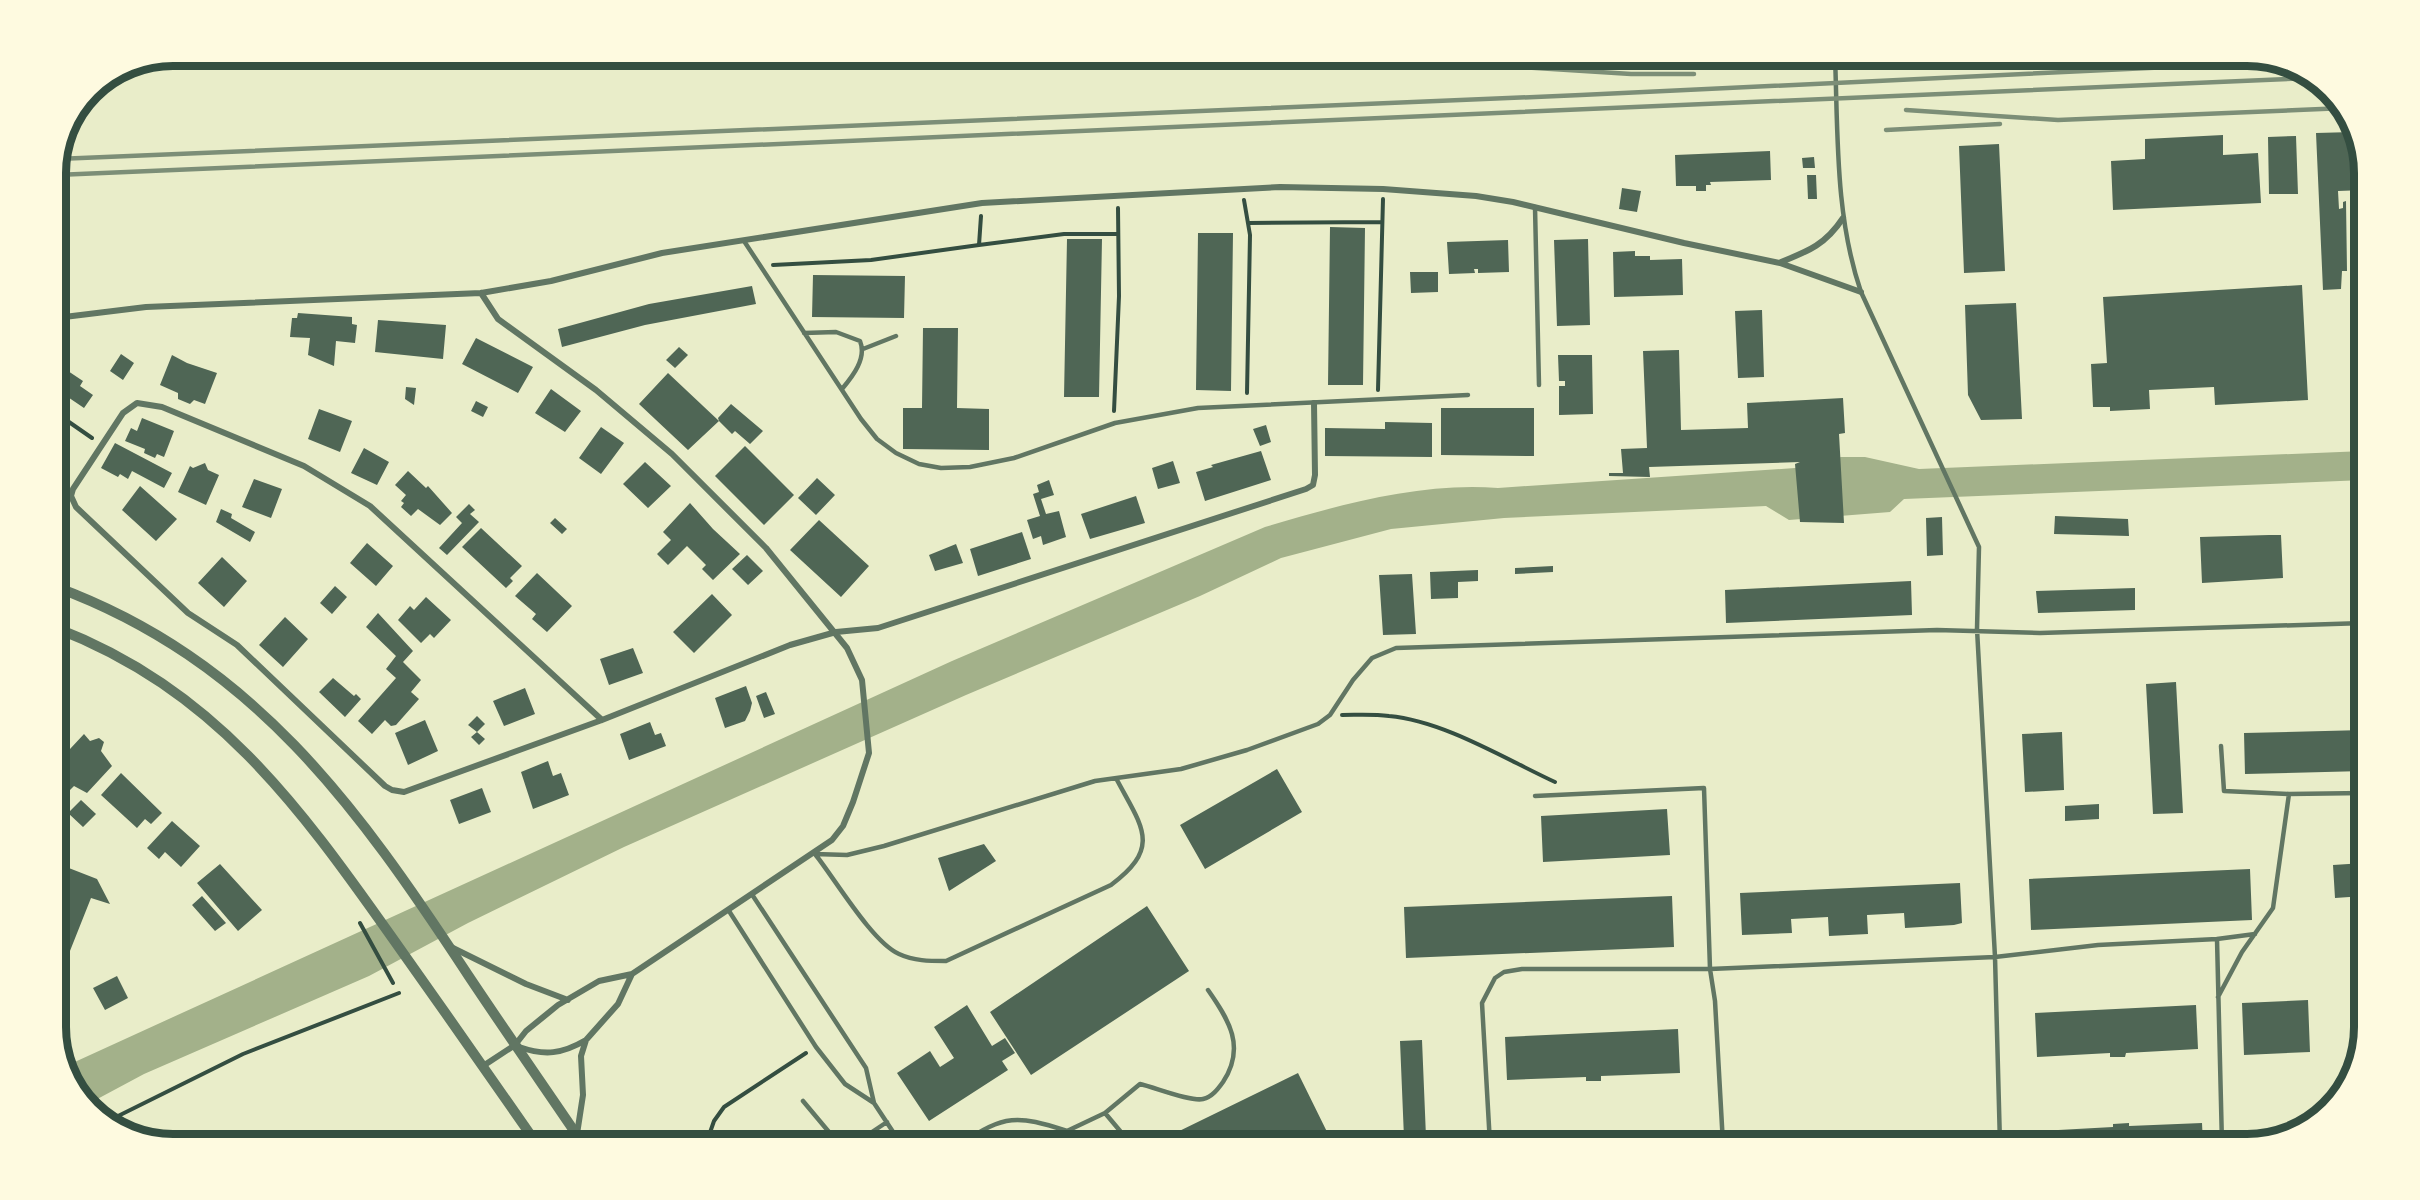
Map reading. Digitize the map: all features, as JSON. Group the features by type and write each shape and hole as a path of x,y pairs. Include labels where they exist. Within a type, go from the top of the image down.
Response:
{"street":[{"path":"66,316 90,312 481,293 551,281 632,259 982,203 1242,188 1383,189 1476,196 1535,207 1684,243 1780,263 1861,292"},
{"path":"1780,263 1831,237 1843,218"},
{"path":"481,293 498,319 596,390 672,454 766,548 836,632 856,664 864,694 869,753 843,826 832,840 815,854 632,974 599,981 541,1017 515,1046 483,1066"},
{"path":"602,720 370,506 304,466 210,426 148,403 137,403 126,410 73,489 71,496 76,507 188,614 237,645 392,790 411,790 602,720 790,645 836,632 878,628 1306,489 1313,485 1315,475 1314,403"},
{"path":"66,591 127,617 194,657 258,708 322,773 355,812 417,899 576,1134"},
{"path":"66,633 143,670 229,735 317,833 530,1134"},
{"path":"450,947 526,984 568,1000"},
{"path":"515,1046 545,1054 558,1053 586,1040 618,1004 632,974"},
{"path":"577,1134 583,1095 581,1056 586,1040"}],"lane":[{"path":"1835,66 1843,218 1848,255 1861,292 1979,547 1977,629 1995,957 2000,1134"},
{"path":"1535,207 1539,385"},
{"path":"744,241 877,439 896,453 920,464 941,468 970,467 1014,458 1115,423 1198,408 1468,394"},
{"path":"804,333 836,332 852,336 860,341 863,349 858,366 842,389"},
{"path":"863,349 896,336"},
{"path":"815,854 847,855 884,846 1095,781 1117,780 1181,769 1247,750 1318,724 1330,715 1363,667 1372,658 1396,648 1977,629 2040,633 2354,623"},
{"path":"2221,746 2224,791 2289,794 2354,793"},
{"path":"815,854 880,940 898,954 922,961 946,961 1111,885 1131,870 1143,849 1142,826 1117,780"},
{"path":"1535,796 1704,788 1710,969 1715,1001 1722,1134"},
{"path":"2217,1000 2242,952 2267,919 2275,900 2289,794"},
{"path":"753,896 866,1068 874,1103 895,1134"},
{"path":"729,911 816,1047 845,1084 874,1103"},
{"path":"1489,1134 1482,1003 1495,978 1504,972 1522,969 1710,969 1995,957 2119,944 2217,939 2255,934"},
{"path":"2217,939 2222,1134"},
{"path":"976,1134 983,1129 1012,1119 1030,1120 1067,1131 1105,1113 1140,1084 1201,1100 1213,1095 1224,1080 1235,1053 1229,1021 1208,990"},
{"path":"803,1101 831,1134"},
{"path":"1105,1113 1123,1134"},
{"path":"869,1134 887,1122"}],"path":[{"path":"1242,188 1248,223 1250,307 1247,406"},
{"path":"1378,399 1383,189"},
{"path":"1115,423 1117,195"},
{"path":"979,245 982,203"},
{"path":"1248,223 1382,222"},
{"path":"760,266 871,260 1064,234 1118,234"},
{"path":"66,420 101,445"},
{"path":"1330,715 1390,716 1418,722 1442,730 1578,793"},
{"path":"360,923 393,983"},
{"path":"115,1117 252,1049 399,993"},
{"path":"709,1134 714,1121 724,1107 816,1047"}],"shaded area":[{"path":"2354,451 2354,480 1904,499 1890,512 1789,520 1766,506 1504,518 1391,529 1281,558 1200,596 966,695 624,847 468,923 369,976 144,1074 95,1100 84,1087 72,1063 952,661 1265,527 1351,503 1439,488 1498,488 1795,468 1841,457 1865,457 1919,469"}],"building":[{"path":"2346,132 2352,152 2354,190 2338,191 2339,209 2343,208 2343,202 2346,201 2347,271 2342,271 2341,289 2323,290 2316,133"},
{"path":"2223,135 2223,155 2258,153 2261,203 2113,210 2111,161 2145,159 2145,139"},
{"path":"2296,136 2298,194 2269,194 2268,137"},
{"path":"1999,144 2005,271 1964,273 1959,146"},
{"path":"1770,151 1771,180 1710,182 1711,185 1706,185 1706,191 1696,191 1696,186 1676,186 1675,155"},
{"path":"1814,157 1815,168 1803,168 1802,158"},
{"path":"1807,175 1816,175 1817,199 1808,199"},
{"path":"1622,188 1641,191 1637,212 1619,209"},
{"path":"1330,227 1365,228 1363,385 1328,385"},
{"path":"1198,233 1233,233 1231,391 1196,390"},
{"path":"1067,239 1102,239 1099,397 1064,397"},
{"path":"1588,239 1590,325 1557,326 1554,240"},
{"path":"1508,240 1509,272 1478,273 1478,269 1474,269 1475,273 1449,274 1447,242"},
{"path":"1635,251 1635,256 1650,256 1650,260 1682,259 1683,295 1614,297 1613,252"},
{"path":"1410,272 1438,272 1438,292 1411,293"},
{"path":"813,275 905,276 904,318 812,317"},
{"path":"2302,285 2308,400 2215,405 2214,387 2149,390 2150,409 2110,411 2110,407 2093,407 2091,364 2107,363 2103,297"},
{"path":"752,286 756,304 645,325 562,347 558,329 649,304"},
{"path":"2016,303 2022,419 1981,420 1968,395 1965,305"},
{"path":"1762,310 1764,377 1738,378 1735,311"},
{"path":"298,313 352,317 352,324 357,325 355,343 336,341 334,366 308,355 310,338 290,337 292,318 297,318"},
{"path":"378,320 446,325 443,359 375,352"},
{"path":"923,328 958,328 957,408 989,409 989,450 903,449 903,408 922,408"},
{"path":"476,338 533,367 518,393 462,364"},
{"path":"679,347 688,355 675,368 666,360"},
{"path":"1679,350 1681,430 1748,428 1747,403 1843,398 1845,433 1839,434 1844,523 1800,522 1795,464 1800,462 1649,467 1650,477 1609,476 1609,473 1623,473 1621,449 1647,448 1643,351"},
{"path":"121,354 134,363 123,380 110,371"},
{"path":"172,355 187,363 217,373 205,404 194,400 190,404 178,399 178,393 160,385"},
{"path":"1558,355 1592,355 1593,414 1559,415 1559,386 1565,386 1565,381 1559,381"},
{"path":"68,371 83,381 80,386 93,395 84,408 66,396"},
{"path":"668,373 719,421 688,450 639,404"},
{"path":"406,387 416,388 414,405 405,399"},
{"path":"551,389 581,411 565,432 535,413"},
{"path":"476,401 488,407 483,417 471,411"},
{"path":"731,404 763,431 750,444 735,431 732,434 718,418"},
{"path":"1441,408 1534,408 1534,456 1441,455"},
{"path":"319,409 352,421 340,452 308,439"},
{"path":"142,418 174,431 164,457 157,454 155,458 144,453 145,449 125,441 131,428 137,431"},
{"path":"1385,422 1432,423 1432,457 1325,456 1325,428 1385,429"},
{"path":"1266,425 1271,442 1260,446 1253,429"},
{"path":"601,427 624,443 601,474 579,458"},
{"path":"115,443 172,473 164,488 132,471 128,479 120,474 118,477 101,468"},
{"path":"745,446 794,495 764,525 715,476"},
{"path":"364,448 389,462 377,485 351,473"},
{"path":"1261,451 1271,480 1205,501 1196,472 1213,467 1211,465"},
{"path":"1173,461 1180,483 1158,489 1152,468"},
{"path":"645,462 671,486 648,508 623,484"},
{"path":"205,463 208,470 219,475 206,505 178,492 190,466 193,468"},
{"path":"408,471 426,488 428,486 452,513 440,525 418,509 411,516 401,507 404,503 401,501 406,495 395,485"},
{"path":"817,478 835,495 816,515 798,498"},
{"path":"254,479 282,489 271,518 242,507"},
{"path":"1049,480 1054,495 1041,499 1046,514 1059,511 1066,537 1043,545 1041,536 1033,539 1027,520 1040,516 1033,494 1039,492 1037,485"},
{"path":"140,486 177,519 156,541 122,510"},
{"path":"1136,496 1145,523 1090,539 1081,514"},
{"path":"690,503 740,554 713,580 702,569 706,565 687,546 668,565 657,554 671,540 663,532"},
{"path":"469,504 475,510 470,514 479,522 447,555 439,548 462,523 456,517"},
{"path":"221,509 232,514 231,518 255,532 250,542 216,522"},
{"path":"2055,516 2128,519 2129,536 2054,534"},
{"path":"1942,517 1943,555 1927,556 1926,518"},
{"path":"555,518 567,529 562,534 550,523"},
{"path":"819,520 869,566 841,597 790,550"},
{"path":"481,528 522,566 510,578 513,581 506,588 462,547"},
{"path":"1022,532 1031,559 978,576 970,549"},
{"path":"2281,535 2283,578 2202,583 2200,537"},
{"path":"367,543 393,566 376,586 350,563"},
{"path":"956,544 963,563 935,571 929,555"},
{"path":"747,555 763,571 748,585 732,569"},
{"path":"222,557 247,581 224,607 198,583"},
{"path":"1553,566 1553,572 1515,574 1515,568"},
{"path":"1478,570 1478,581 1458,582 1458,598 1431,599 1430,572"},
{"path":"537,573 572,606 547,632 532,619 536,614 515,596"},
{"path":"1412,574 1416,634 1383,635 1379,575"},
{"path":"1911,581 1912,615 1726,623 1725,590"},
{"path":"335,586 347,597 332,614 320,603"},
{"path":"2135,588 2135,610 2038,613 2036,591"},
{"path":"712,594 732,615 694,653 673,632"},
{"path":"426,597 451,620 434,638 430,634 421,643 398,620 410,606 414,610"},
{"path":"378,613 413,651 403,662 421,680 411,692 419,699 396,725 391,726 385,720 372,734 358,721 396,678 386,669 396,656 366,627"},
{"path":"285,617 308,639 283,667 259,645"},
{"path":"633,648 643,673 609,685 600,659"},
{"path":"333,678 354,696 356,694 361,699 345,717 319,692"},
{"path":"2176,682 2183,813 2153,814 2146,684"},
{"path":"746,686 752,703 745,721 725,728 715,698"},
{"path":"525,688 535,714 504,726 493,701"},
{"path":"766,692 775,714 764,718 756,696"},
{"path":"477,716 485,724 477,732 468,725"},
{"path":"425,720 438,751 408,765 395,733"},
{"path":"650,722 655,735 661,733 666,746 629,760 620,734"},
{"path":"2354,730 2354,771 2245,774 2244,733"},
{"path":"477,732 485,739 479,745 471,737"},
{"path":"2062,732 2064,790 2025,792 2022,734"},
{"path":"84,734 90,741 99,738 104,742 101,751 112,766 87,793 74,786 66,790 66,753"},
{"path":"548,761 553,776 561,773 569,795 533,809 521,772"},
{"path":"1277,769 1302,812 1205,869 1180,825"},
{"path":"121,773 162,813 151,824 145,819 137,828 101,795"},
{"path":"482,788 491,812 459,824 450,800"},
{"path":"81,800 96,814 83,827 68,813"},
{"path":"2099,804 2099,819 2065,821 2065,806"},
{"path":"1667,809 1670,855 1543,862 1541,816"},
{"path":"172,821 200,846 181,867 165,852 159,859 147,848"},
{"path":"984,844 996,861 949,891 938,858"},
{"path":"220,864 262,910 238,931 197,883"},
{"path":"2354,864 2354,897 2335,898 2333,865"},
{"path":"66,867 97,879 110,904 91,898 66,961"},
{"path":"2250,869 2252,920 2031,930 2029,879"},
{"path":"1960,883 1962,923 1954,925 1905,928 1904,913 1867,915 1868,934 1829,936 1828,917 1791,919 1792,933 1742,935 1740,893"},
{"path":"202,896 226,923 215,931 192,905"},
{"path":"1672,896 1674,947 1406,958 1404,907"},
{"path":"1147,906 1189,971 1031,1075 990,1012"},
{"path":"117,976 128,998 105,1010 93,988"},
{"path":"2308,1000 2310,1052 2244,1055 2242,1003"},
{"path":"967,1005 992,1046 1005,1038 1015,1053 1002,1061 1008,1070 929,1121 897,1073 930,1051 940,1067 954,1058 934,1027"},
{"path":"2196,1005 2198,1049 2126,1053 2125,1057 2110,1057 2110,1053 2037,1057 2035,1013"},
{"path":"1678,1029 1680,1073 1601,1076 1601,1081 1586,1081 1586,1077 1507,1080 1505,1037"},
{"path":"1422,1040 1426,1134 1404,1134 1400,1041"},
{"path":"1298,1073 1328,1134 1272,1134 1270,1130 1261,1134 1173,1134"},
{"path":"2129,1123 2129,1126 2202,1123 2203,1134 2040,1134 2040,1131 2113,1127 2113,1124"}],"railway":[{"path":"1504,66 1631,74 1694,74"},
{"path":"67,159 1581,95 2192,66"},
{"path":"66,175 2297,79"},
{"path":"1906,110 2058,120 2332,109"},
{"path":"1886,130 2000,124"}]}
